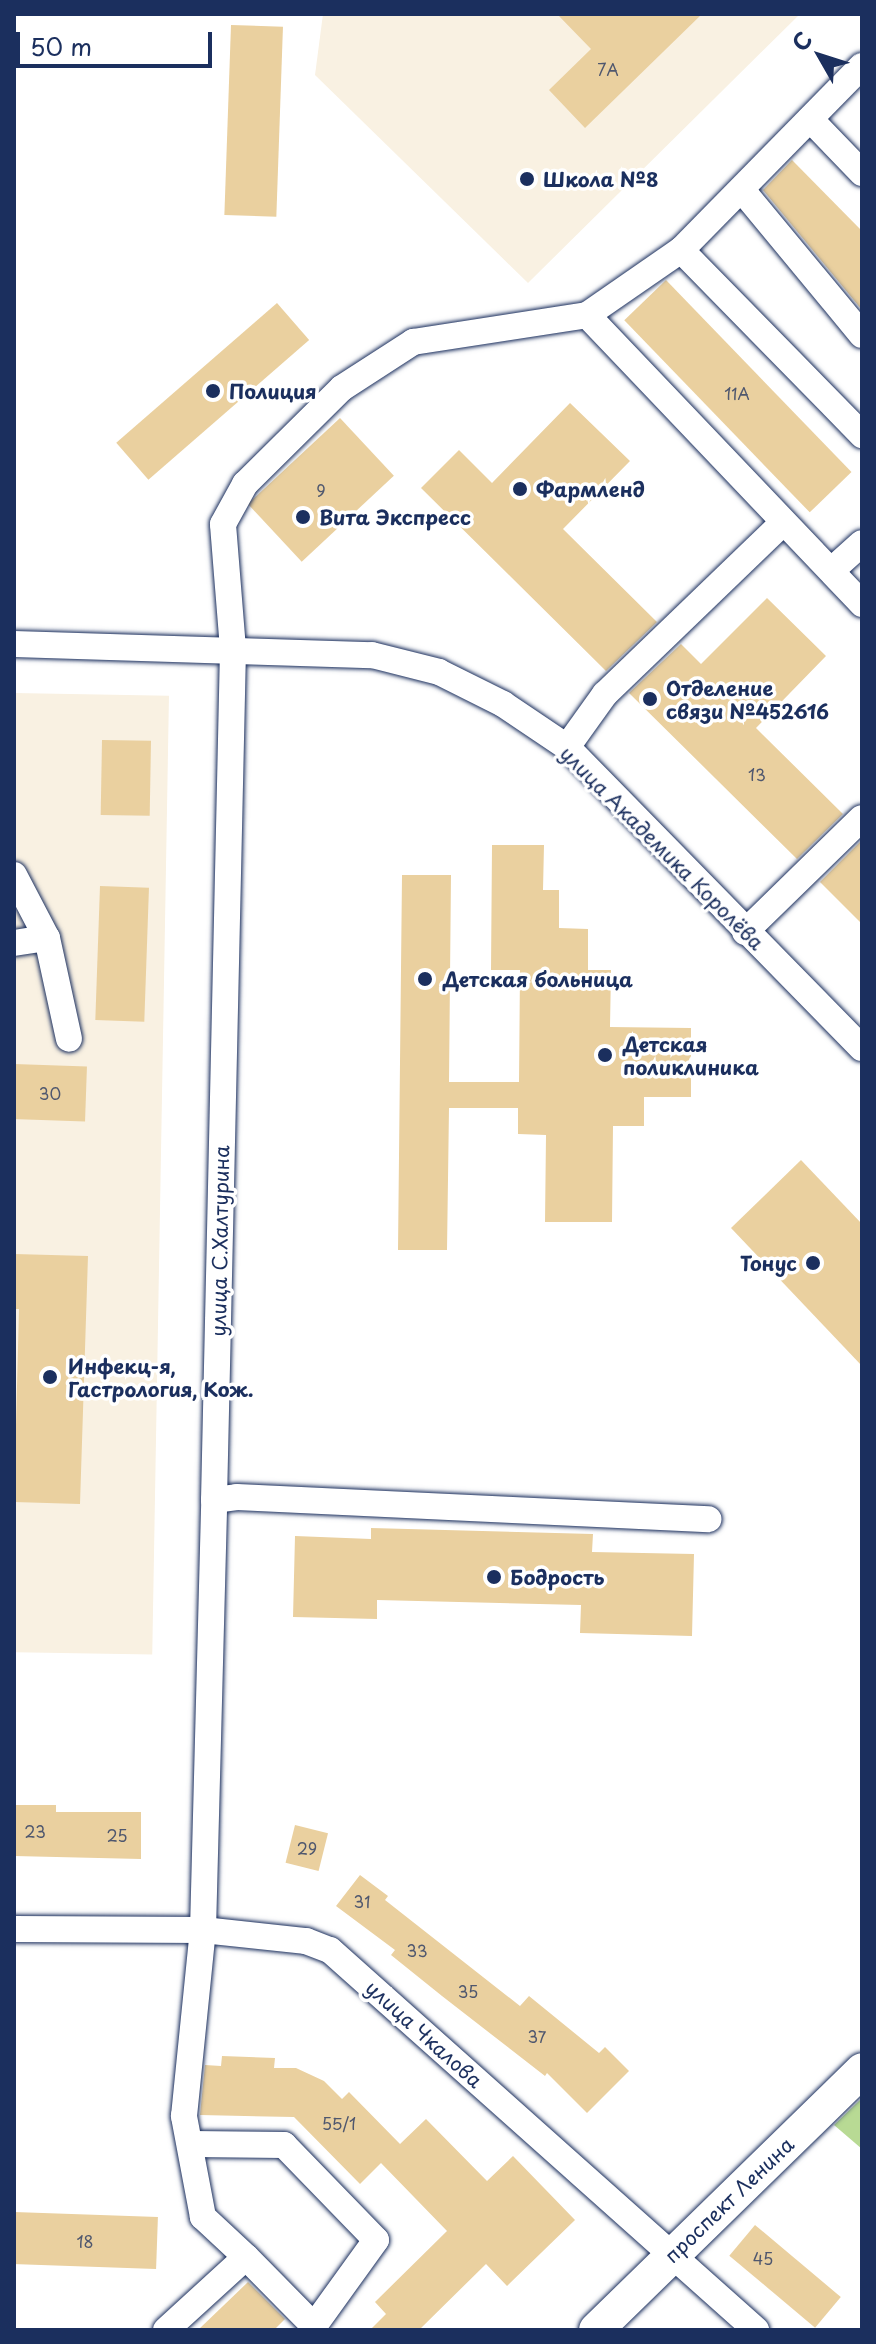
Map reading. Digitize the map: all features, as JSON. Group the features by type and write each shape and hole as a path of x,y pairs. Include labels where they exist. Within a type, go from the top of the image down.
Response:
{"main road":[{"name":"проспект Ленина","path":"596,2330 862,2070"}],"street":[{"path":"862,66 681,250 587,315 862,604"},
{"path":"810,119 862,173"},
{"path":"742,190 862,335"},
{"path":"681,250 862,435"},
{"name":"улица С.Халтурина","path":"312,2328 246,2257 203,2217 192,2144 184,2116 203,1930 214,1500 233,649 223,524 245,484 342,388 413,342 587,315"},
{"path":"567,747 605,694 783,523"},
{"path":"832,570 862,543"},
{"name":"улица Академика Королёва","path":"14,644 372,655 439,672 503,704 567,747 745,932 860,1041"},
{"path":"745,932 862,818"},
{"path":"14,875 47,938 69,1039"},
{"path":"14,943 47,938"},
{"path":"214,1500 237,1497 708,1519"},
{"name":"улица Чкалова","path":"14,1929 203,1930 306,1941 330,1950 756,2330"},
{"path":"192,2144 284,2145 376,2240 312,2328"},
{"path":"166,2330 246,2257"}],"shaded area":[{"name":"Школа №8","path":"323,14 800,14 528,283 315,75"},
{"path":"14,693 169,696 152,1655 14,1652"}],"green space":[{"path":"862,2098 862,2149 834,2125"}],"building":[{"path":"557,14 702,14 585,128 549,90 591,49"},
{"path":"231,25 283,27 276,217 224,215"},
{"path":"792,160 862,231 862,310 763,190"},
{"path":"666,280 851,472 810,512 624,320"},
{"name":"Полиция","path":"277,303 309,340 148,480 116,443"},
{"path":"570,403 630,461 563,529 657,622 606,671 421,488 459,450 492,483"},
{"path":"340,418 394,476 302,562 248,504"},
{"path":"767,598 826,656 756,728 843,814 797,859 629,693 681,644 701,664"},
{"path":"102,740 151,741 150,816 101,815"},
{"path":"862,840 862,924 820,882"},
{"name":"Детская поликлиника","path":"492,845 544,845 543,890 559,890 559,928 588,929 588,970 611,970 610,1027 691,1028 691,1097 644,1097 644,1126 613,1126 612,1222 545,1222 546,1135 518,1134 518,1108 449,1108 447,1250 398,1250 402,875 451,875 449,1082 519,1082 520,970 491,970"},
{"path":"100,886 149,888 144,1022 95,1020"},
{"path":"14,1064 87,1067 85,1122 14,1119"},
{"name":"Тонус","path":"801,1160 862,1224 862,1366 731,1228"},
{"name":"Инфекц-я, Гастрология, Кож.","path":"14,1254 88,1256 80,1504 14,1502 19,1309 14,1309"},
{"name":"Бодрость","path":"371,1528 593,1534 592,1552 694,1554 692,1636 580,1633 581,1605 377,1600 377,1619 293,1617 295,1536 371,1539"},
{"path":"14,1805 56,1805 56,1812 141,1812 141,1859 14,1856"},
{"path":"295,1825 328,1833 319,1871 286,1863"},
{"path":"360,1875 388,1896 385,1900 520,2006 529,1996 599,2053 605,2047 629,2071 587,2113 547,2073 545,2076 442,1996 391,1955 395,1950 336,1906"},
{"path":"222,2056 275,2058 274,2068 296,2068 324,2081 342,2099 349,2092 400,2144 426,2119 487,2181 513,2156 575,2220 507,2286 486,2264 419,2330 370,2330 386,2314 375,2302 447,2231 381,2163 360,2184 294,2117 200,2115 205,2065 221,2066"},
{"path":"14,2212 158,2217 156,2269 14,2264"},
{"path":"755,2225 841,2297 815,2328 729,2256"},
{"path":"248,2282 285,2319 274,2330 198,2330"}],"place":[{"name":"Школа №8","path":"527,179"},
{"name":"Полиция","path":"213,391"},
{"name":"Фармленд","path":"520,489"},
{"name":"Вита Экспресс","path":"303,517"},
{"name":"Отделение связи №452616","path":"650,699"},
{"name":"Детская больница","path":"425,979"},
{"name":"Детская поликлиника","path":"605,1055"},
{"name":"Тонус","path":"813,1263"},
{"name":"Инфекц-я, Гастрология, Кож.","path":"50,1377"},
{"name":"Бодрость","path":"494,1577"}]}
